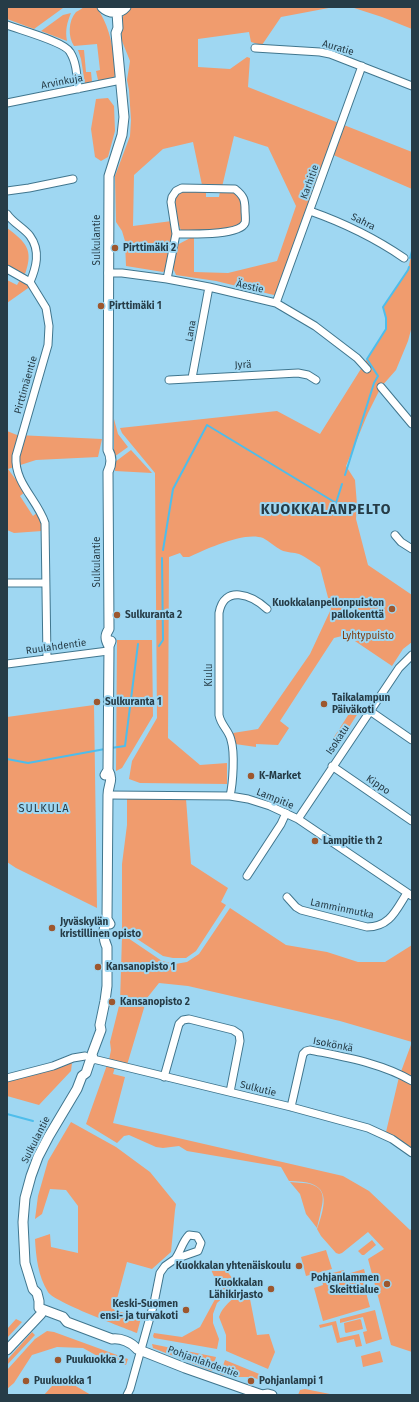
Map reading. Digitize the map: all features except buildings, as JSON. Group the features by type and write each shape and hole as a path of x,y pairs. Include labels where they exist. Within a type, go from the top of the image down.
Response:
{"main road":[{"path":"102,7 105,10 114,12 123,10 126,7"},
{"name":"Sulkulantie","path":"40,1311 37,1293 32,1289 25,1263 23,1222 25,1198 38,1157 77,1088 82,1076 86,1073 97,1029 100,1025 107,986 107,947 104,942 104,925 107,919 108,792 111,785 111,775 108,770 108,649 106,641 106,634 109,629 108,472 105,466 105,456 108,450 109,176 122,135 124,117 116,33 118,28 114,12"},
{"path":"7,1342 40,1311"},
{"path":"7,1350 40,1311"},
{"name":"Pohjanlahdentie","path":"40,1311 61,1322 67,1322 112,1339 118,1338 133,1344 139,1350 229,1384 262,1395 272,1395"}],"street":[{"path":"7,25 46,39 70,51 75,64 78,89"},
{"name":"Auratie","path":"255,48 330,54 412,86"},
{"name":"Karhitie","path":"276,303 362,66"},
{"name":"Arvinkuja","path":"7,104 121,80"},
{"path":"7,191 73,179"},
{"path":"167,279 176,234 171,202 176,191 182,188 235,190 241,193 245,199 245,222 240,228 230,232 176,234"},
{"name":"Sahra","path":"310,211 341,222 384,244 404,258"},
{"path":"7,214 30,236 35,246 37,259 35,271 30,282"},
{"name":"Pirttimäentie","path":"7,269 30,282 46,308 49,326 48,345 16,456 15,466 19,477 43,516 46,524 46,659"},
{"name":"Äestie","path":"108,273 122,273 167,279 276,303 315,326 357,358 367,370"},
{"name":"Lana","path":"192,378 208,287"},
{"name":"Jyrä","path":"169,380 298,373 308,375 316,380"},
{"path":"381,387 412,424"},
{"path":"395,535 401,542 412,549"},
{"path":"7,583 45,583"},
{"name":"Kiulu","path":"230,796 232,788 231,739 220,721 219,715 220,606 226,599 239,595 248,596 267,609"},
{"name":"Ruulahdentie","path":"7,664 108,649"},
{"name":"Isokatu","path":"298,819 332,766 399,668 412,655"},
{"path":"370,711 412,740"},
{"name":"Kippo","path":"332,766 412,820"},
{"name":"Lampitie","path":"108,792 230,796 248,799 270,806 298,819 410,895"},
{"path":"247,876 281,824 286,813"},
{"name":"Lamminmutka","path":"287,897 296,908 301,910 367,927 376,927 390,919 410,895"},
{"path":"164,1077 179,1024 183,1020 189,1019 233,1030 239,1034 240,1041 230,1092"},
{"name":"Isokönkä","path":"291,1107 303,1054 310,1050 367,1063 412,1081"},
{"path":"7,1078 53,1066 73,1058 89,1057"},
{"name":"Sulkutie","path":"89,1057 164,1077 291,1107 368,1128 392,1139 412,1153"},
{"path":"127,1395 154,1303 160,1273 165,1266 175,1259 198,1251 201,1243 197,1236 189,1235 182,1241 181,1250 175,1259"}],"green space":[{"path":"7,7 68,7 63,8 34,29 7,19"},
{"path":"84,7 96,7 104,19 112,46 115,68 113,79 100,82 98,80 96,71 100,70 97,44 74,46 72,42 70,34 71,20 76,12"},
{"path":"130,7 334,7 281,17 262,45 251,42 249,32 198,39 198,67 230,69 247,57 250,58 248,87 412,152 412,189 331,154 278,296 216,281 176,275 173,268 177,245 194,236 194,272 228,273 277,261 296,206 268,147 234,136 222,187 202,185 193,142 163,149 134,175 133,226 172,221 173,228 167,268 163,272 126,266 125,241 122,231 116,222 115,176 130,136 131,120 127,80 130,61 122,41 120,21"},
{"path":"351,7 412,7 412,29 382,17"},
{"path":"71,13 68,20 66,33 67,41 41,31 63,15"},
{"path":"78,50 84,50 86,72 91,72 92,82 90,84 85,84"},
{"path":"108,98 114,106 115,131 108,157 101,161 95,157 91,129 96,99"},
{"path":"183,191 206,191 206,197 219,197 220,191 234,192 242,199 243,219 239,225 225,230 181,230 178,224 174,200 176,195"},
{"path":"7,228 23,242 26,247 29,259 25,274 7,266"},
{"name":"Lyhtypuisto","path":"412,251 412,326 408,341 396,370 381,387 368,413 346,466 355,480 357,505 356,519 368,565 412,595 412,642 403,649 392,666 346,635 334,638 280,721 289,728 278,745 256,744 256,747 235,744 233,733 258,729 310,654 331,609 320,567 302,555 283,551 263,538 255,536 226,542 189,557 183,557 180,553 169,557 168,738 200,765 227,763 227,784 140,783 129,779 132,761 157,718 155,473 122,433 120,428 277,411 320,434 386,329 386,318 383,307 408,270"},
{"path":"21,278 31,286 7,303 7,280 17,285"},
{"path":"114,419 118,434 128,447 114,457"},
{"path":"7,431 17,435 102,439 98,457 36,460 8,469 25,492 20,496 33,516 38,512 41,518 42,531 14,533 7,530"},
{"path":"131,450 152,473 115,471 115,462"},
{"path":"117,640 152,640 153,716 122,768 116,771"},
{"path":"356,703 362,707 340,741 334,737"},
{"path":"94,705 97,908 16,868 7,862 7,717"},
{"path":"127,798 186,799 191,864 228,888 221,902 226,905 196,951 186,958 163,956 122,929 122,864 127,825"},
{"path":"230,908 286,945 327,952 358,962 385,962 412,945 412,1042 340,1021 188,986 159,983 147,998 127,1065 109,1060 111,1050 110,1042 120,1002 122,937 128,938 162,961 175,964 187,962 199,954"},
{"path":"412,1042 412,1148 386,1132 399,1077"},
{"path":"72,1063 71,1071 39,1105 7,1096 7,1082"},
{"path":"107,1065 115,1067 113,1074 125,1077 113,1123 343,1176 369,1191 410,1230 412,1229 412,1352 391,1345 368,1259 384,1249 368,1232 342,1253 336,1253 321,1236 317,1229 324,1199 318,1187 312,1184 289,1181 281,1167 187,1151 179,1146 163,1148 156,1147 129,1135 124,1136 117,1143 86,1124"},
{"path":"71,1122 116,1147 150,1172 176,1204 171,1252 152,1269 127,1262 114,1310 141,1318 137,1333 62,1302 48,1292 42,1280 37,1259 35,1239 50,1234 51,1247 78,1253 78,1206 66,1190 50,1189 42,1214 35,1219 38,1196 48,1161"},
{"path":"290,1182 306,1183 315,1186 321,1192 323,1199 317,1228 306,1214 300,1194"},
{"path":"372,1240 376,1245 362,1255 358,1251"},
{"path":"326,1250 332,1269 306,1276 301,1257"},
{"path":"202,1261 219,1261 233,1279 234,1285 217,1303 213,1314 213,1323 219,1339 217,1349 154,1338 154,1333 182,1337 200,1327 220,1290 209,1265 193,1263"},
{"path":"364,1269 365,1273 361,1274 370,1307 323,1321 314,1288 323,1285 321,1276 344,1270 344,1275"},
{"path":"240,1291 250,1299 257,1335 269,1334 275,1352 268,1369 226,1351 226,1335 219,1317 225,1306"},
{"path":"375,1310 382,1339 366,1344 363,1332 367,1331 363,1317 340,1323 340,1319"},
{"path":"16,1319 22,1322 7,1338 7,1329"},
{"path":"360,1319 363,1329 345,1332 344,1323"},
{"path":"336,1321 340,1338 359,1334 362,1346 356,1347 354,1339 337,1343 332,1325 320,1328 319,1325"},
{"path":"47,1331 54,1332 128,1359 126,1365 110,1363 83,1348 57,1347 32,1355 14,1383 7,1389 7,1370 35,1339"},
{"path":"32,1332 35,1335 7,1365 7,1360"},
{"path":"152,1344 216,1357 212,1371 153,1348"},
{"path":"380,1351 383,1362 363,1367 361,1356"},
{"path":"225,1360 274,1380 276,1381 276,1384 275,1386 252,1377 236,1377 220,1374"},
{"path":"63,1384 74,1385 91,1395 44,1395 52,1386"},
{"path":"305,1389 335,1395 298,1395 300,1390"}],"waterway":[{"path":"410,258 412,251"},
{"path":"345,475 374,383 378,376 367,359 386,329 386,318 383,307 409,267"},
{"path":"163,550 173,489 207,425 336,503 342,484"},
{"path":"159,646 163,640 162,558"},
{"path":"111,748 125,746 138,644"},
{"path":"7,759 28,763 105,749"},
{"path":"7,1114 33,1121"}],"place":[{"name":"Pirttimäki 2","path":"115,248"},
{"name":"Pirttimäki 1","path":"101,306"},
{"name":"Kuokkalanpellonpuiston pallokenttä","path":"392,609"},
{"name":"Sulkuranta 2","path":"117,615"},
{"name":"Sulkuranta 1","path":"97,702"},
{"name":"Taikalampun Päiväkoti","path":"324,704"},
{"name":"K-Market","path":"251,776"},
{"name":"Lampitie th 2","path":"315,841"},
{"name":"Jyväskylän kristillinen opisto","path":"52,928"},
{"name":"Kansanopisto 1","path":"98,967"},
{"name":"Kansanopisto 2","path":"112,1002"},
{"name":"Kuokkalan yhtenäiskoulu","path":"299,1266"},
{"name":"Pohjanlammen Skeittialue","path":"387,1284"},
{"name":"Kuokkalan Lähikirjasto","path":"271,1289"},
{"name":"Keski-Suomen ensi- ja turvakoti","path":"186,1310"},
{"name":"Puukuokka 2","path":"58,1360"},
{"name":"Puukuokka 1","path":"26,1381"},
{"name":"Pohjanlampi 1","path":"251,1381"}],"district":[{"name":"KUOKKALANPELTO","path":"326,510"},
{"name":"SULKULA","path":"44,809"}]}
